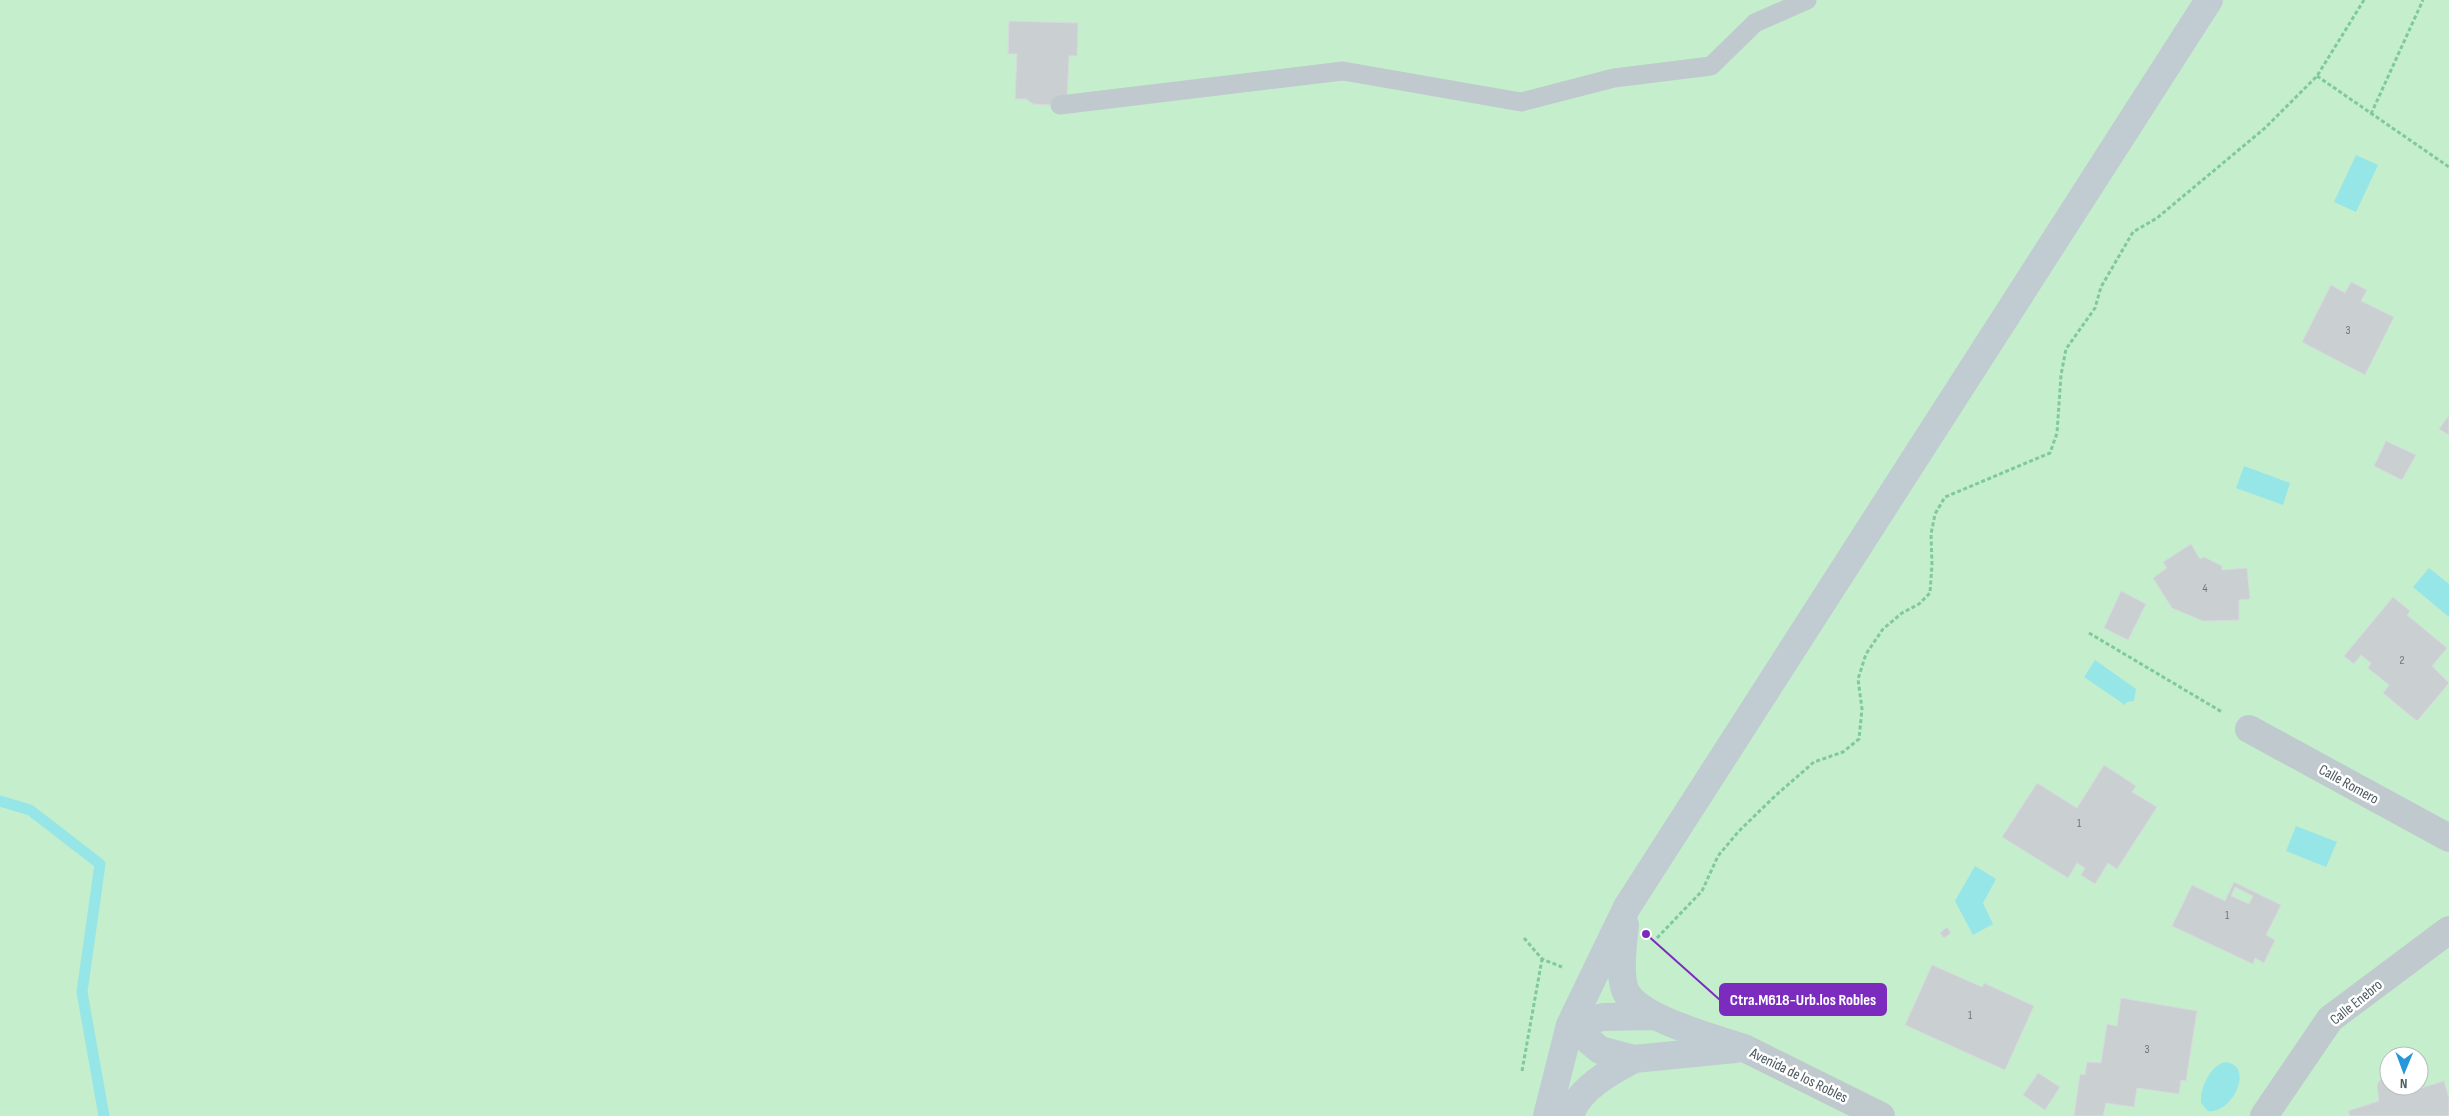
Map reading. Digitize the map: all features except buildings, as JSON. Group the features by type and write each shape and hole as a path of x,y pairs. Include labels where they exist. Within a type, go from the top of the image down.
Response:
{"main road":[{"path":"1546,1116 1570,1024 1627,906 2209,0"},
{"path":"1627,906 1621,960 1627,993 1653,1016"},
{"path":"1570,1024 1602,1016 1653,1016 1744,1048"},
{"path":"1570,1024 1600,1050 1634,1059 1744,1048"},
{"path":"1570,1116 1573,1104 1608,1073 1634,1059"}],"street":[{"name":"Calle Romero","path":"2249,729 2449,838"},
{"name":"Calle Enebro","path":"2264,1116 2330,1020 2449,930"},
{"name":"Avenida de los Robles","path":"1744,1048 1880,1116"}],"lane":[{"path":"1060,106 1343,71 1521,102 1614,78 1711,66 1755,23 1807,0"}],"path":[{"path":"1654,942 1702,891 1718,856 1738,832 1814,762 1843,752 1859,739 1862,709 1858,679 1866,654 1883,629 1902,613 1920,604 1930,593 1932,564 1931,534 1934,514 1946,497 2050,453 2057,433 2061,375 2066,349 2095,308 2101,286 2133,232 2157,218 2265,128 2316,76 2364,0"},
{"path":"2371,114 2422,0"},
{"path":"2316,76 2449,167"},
{"path":"2089,633 2249,729"},
{"path":"1524,938 1542,959 1592,978"},
{"path":"1521,1077 1542,959"}],"green space":[{"path":"0,0 2449,0 2449,1116 0,1116"}],"water":[{"path":"2356,155 2378,165 2356,212 2334,202"},
{"path":"2244,466 2290,483 2283,505 2236,488"},
{"path":"2429,568 2449,584 2449,617 2413,587"},
{"path":"2095,660 2136,689 2134,701 2127,702 2125,705 2084,677"},
{"path":"2296,826 2337,842 2326,867 2286,851"},
{"path":"1975,866 1996,879 1983,903 1993,924 1973,935 1955,901"},
{"path":"2225,1062 2234,1065 2239,1071 2240,1080 2237,1089 2225,1105 2217,1110 2208,1111 2201,1103 2204,1084 2215,1068"}],"waterway":[{"path":"0,801 30,810 100,864 82,992 104,1116"}],"place":[{"name":"Ctra.M618-Urb.los Robles","path":"1646,934"}]}
